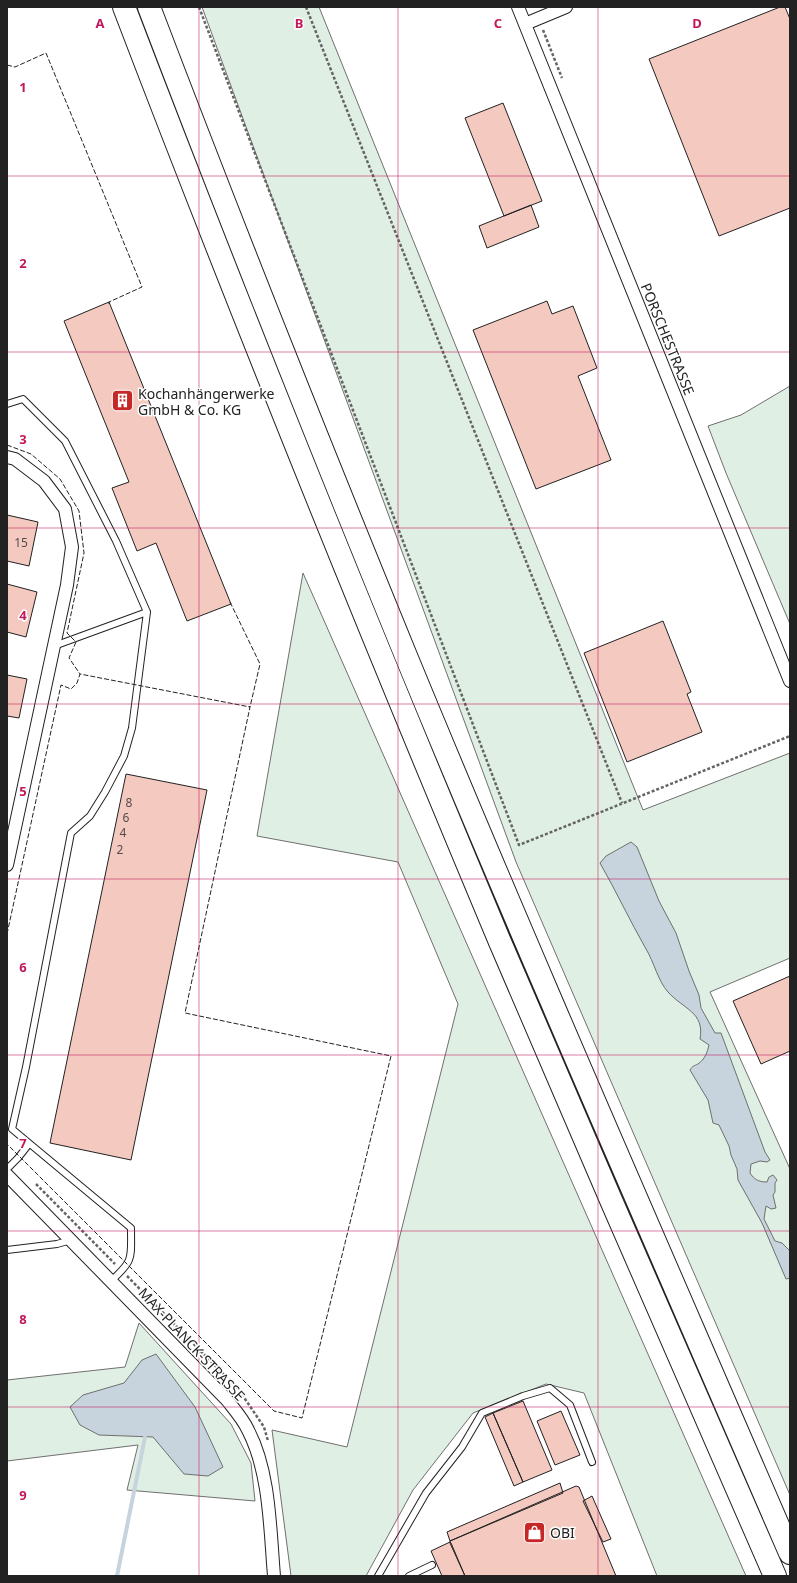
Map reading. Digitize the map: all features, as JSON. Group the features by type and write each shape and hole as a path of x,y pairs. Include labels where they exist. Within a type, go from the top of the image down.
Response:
{"highway":[{"path":"124,7 234,290 417,742 539,1032 775,1576"},
{"path":"149,7 255,281 418,685 619,1159 790,1552"}],"street":[{"name":"PORSCHESTRASSE","path":"518,7 790,681"},
{"path":"525,24 566,7"},
{"path":"7,457 15,459 44,481 65,509 72,547 67,585 7,865"},
{"name":"MAX-PLANCK-STRASSE","path":"7,1175 227,1400 248,1430 259,1458 266,1486 274,1576"}],"lane":[{"path":"7,404 23,399 65,441 116,541 147,612 132,728 124,756 105,792 90,816 71,833 26,1067 12,1129 131,1228 131,1257 126,1267 111,1281"},
{"path":"54,646 147,612"},
{"path":"7,1169 29,1144"},
{"path":"7,1250 57,1244 71,1240"},
{"path":"378,1576 426,1492 462,1447 482,1413 523,1396 550,1388 570,1405 592,1462"},
{"path":"409,1576 432,1565"}],"path":[{"path":"199,7 519,845 790,736"},
{"path":"306,7 622,803"}],"green space":[{"path":"202,7 319,7 643,810 790,753 790,958 710,992 790,1169 790,1495 516,862"},
{"path":"790,386 790,624 726,473 708,426 741,415"},
{"path":"303,573 746,1576 657,1576 584,1393 546,1384 473,1413 413,1490 366,1576 291,1576 272,1430 347,1447 458,1004 398,862 257,836"},
{"path":"139,1323 231,1424 251,1463 255,1501 127,1490 138,1445 7,1461 7,1380 125,1367"}],"shaded area":[{"path":"631,842 637,847 659,901 676,933 699,995 701,1008 715,1033 721,1033 765,1152 770,1160 767,1162 760,1161 751,1164 750,1173 759,1181 767,1182 769,1177 773,1175 777,1180 773,1195 776,1208 771,1209 766,1206 764,1219 775,1241 782,1243 790,1251 790,1278 786,1279 762,1223 738,1180 737,1169 729,1146 719,1125 713,1123 708,1100 690,1070 704,1058 709,1045 700,1039 701,1030 699,1023 692,1012 674,998 665,988 649,954 600,863 606,856"},
{"path":"156,1354 195,1407 223,1467 208,1476 184,1474 153,1437 99,1435 80,1425 70,1407 83,1395 124,1383 142,1360"}],"building":[{"path":"780,7 785,7 790,19 790,208 719,236 649,59"},
{"path":"503,103 542,201 504,216 465,118"},
{"path":"531,205 539,227 487,248 479,226"},
{"path":"547,301 552,314 573,306 597,368 578,376 611,460 536,489 473,330"},
{"name":"Kochanhängerwerke GmbH & Co. KG","path":"109,302 231,604 187,621 156,543 137,551 112,488 129,482 64,321"},
{"path":"7,515 38,522 29,566 7,561"},
{"path":"7,584 37,592 26,637 7,632"},
{"path":"663,621 691,692 687,694 702,732 627,762 584,653"},
{"path":"7,675 27,679 19,718 7,716"},
{"path":"126,774 207,790 131,1160 50,1143"},
{"path":"790,976 790,1051 761,1064 733,1001"},
{"path":"523,1401 552,1470 523,1482 493,1413"},
{"path":"561,1411 580,1455 555,1465 537,1421"},
{"path":"493,1413 523,1482 514,1486 485,1417"},
{"path":"560,1483 563,1493 450,1541 447,1532"},
{"name":"OBI","path":"576,1486 579,1487 616,1576 465,1576 450,1541"},
{"path":"592,1496 611,1539 603,1542 583,1501"},
{"path":"450,1542 465,1576 442,1576 431,1551"}],"waterway":[{"path":"117,1576 145,1437"}],"fence":[{"path":"7,65 15,67 46,53 142,287 109,302 109,304"},
{"path":"7,445 31,454 60,479 79,511 84,553 67,633 76,642 69,658 80,674"},
{"path":"230,602 260,664 250,707 249,706"},
{"path":"7,934 61,685 71,689 77,683 80,674 250,707 185,1013 391,1056 302,1418 274,1411 7,1144"}],"place":[{"name":"Kochanhängerwerke GmbH & Co. KG","path":"122,401"},
{"name":"OBI","path":"535,1532"}]}
